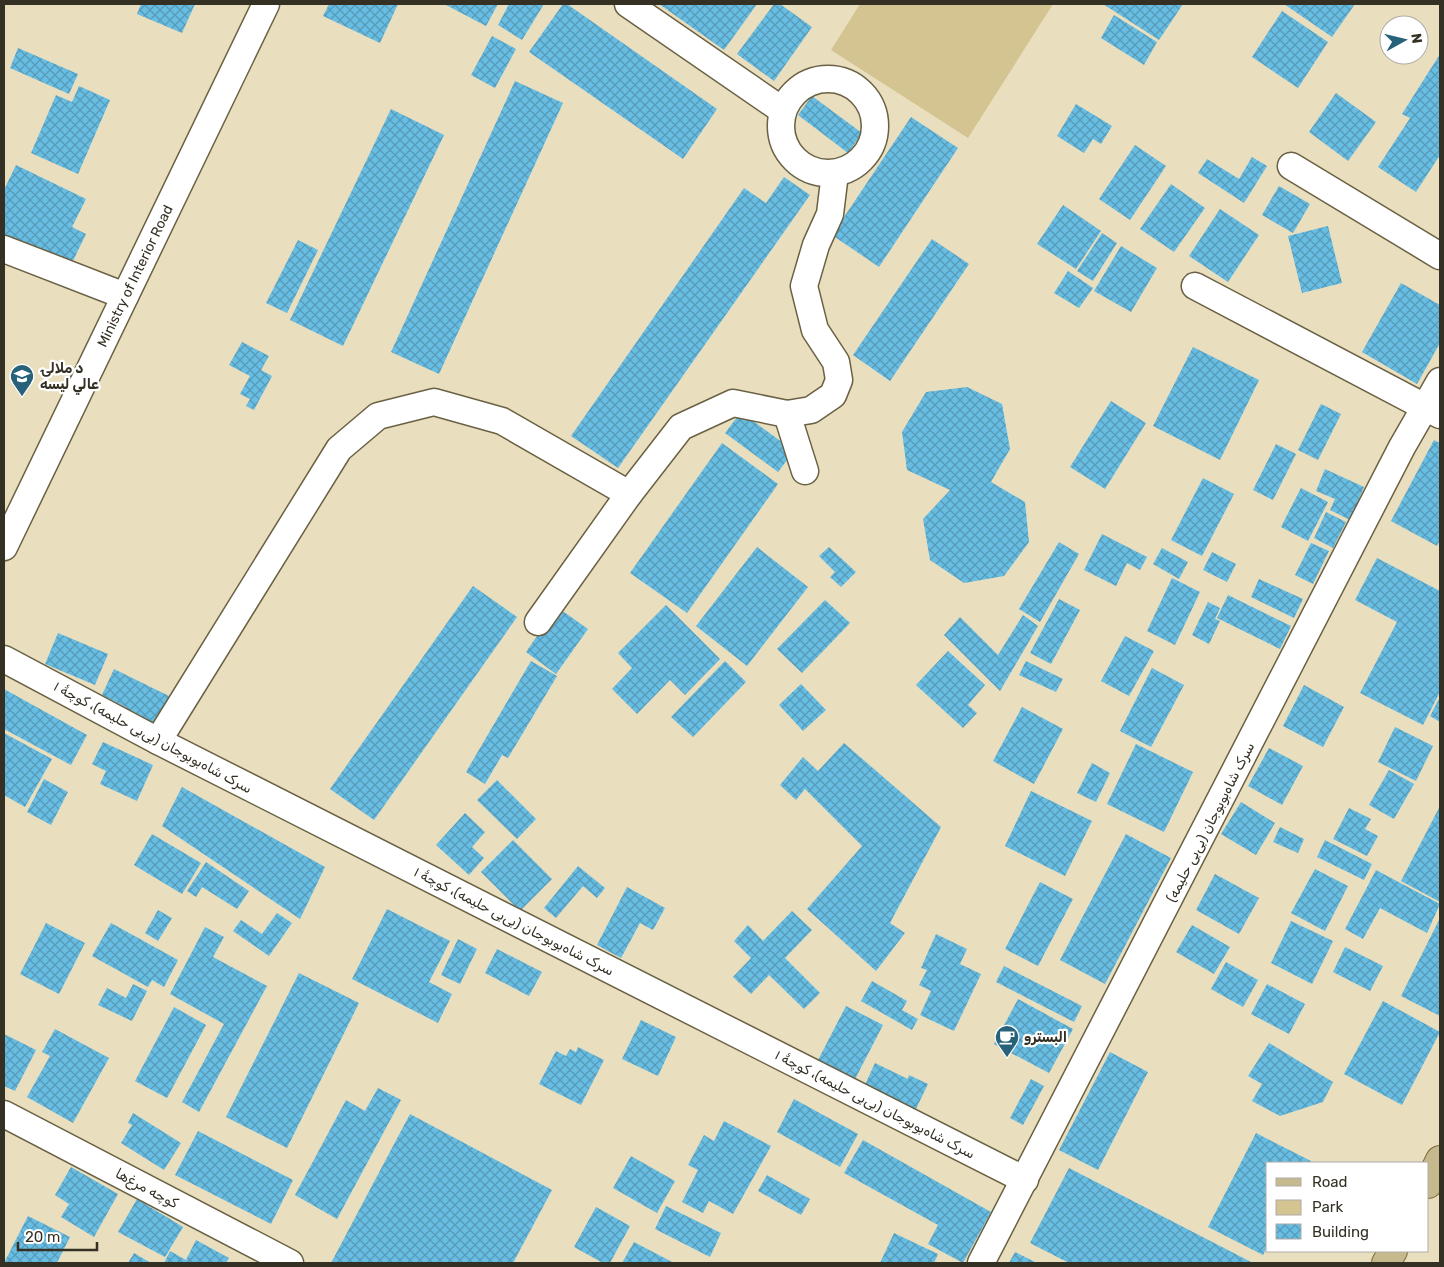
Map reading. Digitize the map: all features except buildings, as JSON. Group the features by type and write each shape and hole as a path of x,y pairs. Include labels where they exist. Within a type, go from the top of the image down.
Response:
{"main road":[{"path":"1429,1182 1440,1160"},
{"path":"1386,1263 1392,1252"}],"street":[{"path":"628,4 782,110"},
{"name":"Ministry of Interior Road","path":"4,547 264,5"},
{"path":"826,77 854,85 861,92 873,107 876,136 861,161 835,173 811,171 791,156 781,135 782,110 799,87 826,77"},
{"path":"1291,166 1440,256"},
{"path":"538,622 629,494 682,427 733,403 787,414 811,410 833,395 839,380 836,362 815,330 804,286 816,244 830,214 835,173"},
{"path":"4,249 126,296"},
{"path":"1195,286 1433,411"},
{"name":"سرک شاه‌بوبوجان (بی‌بی حلیمه)","path":"981,1263 1402,447 1433,411 1440,381"},
{"path":"158,741 338,449 378,416 434,402 502,420 629,494"},
{"path":"787,414 805,471"},
{"name":"سرک شاه‌بوبوجان (بی‌بی حلیمه)، کوچۀ ۱","path":"4,659 158,741 1025,1180"},
{"name":"کوچه مرغ‌ها","path":"4,1114 290,1263"}],"green space":[{"path":"860,4 1053,4 968,138 831,50"}],"place":[{"name":"د ملالۍ عالي لیسه","path":"22,397"},
{"name":"البسترو","path":"1007,1058"}]}
